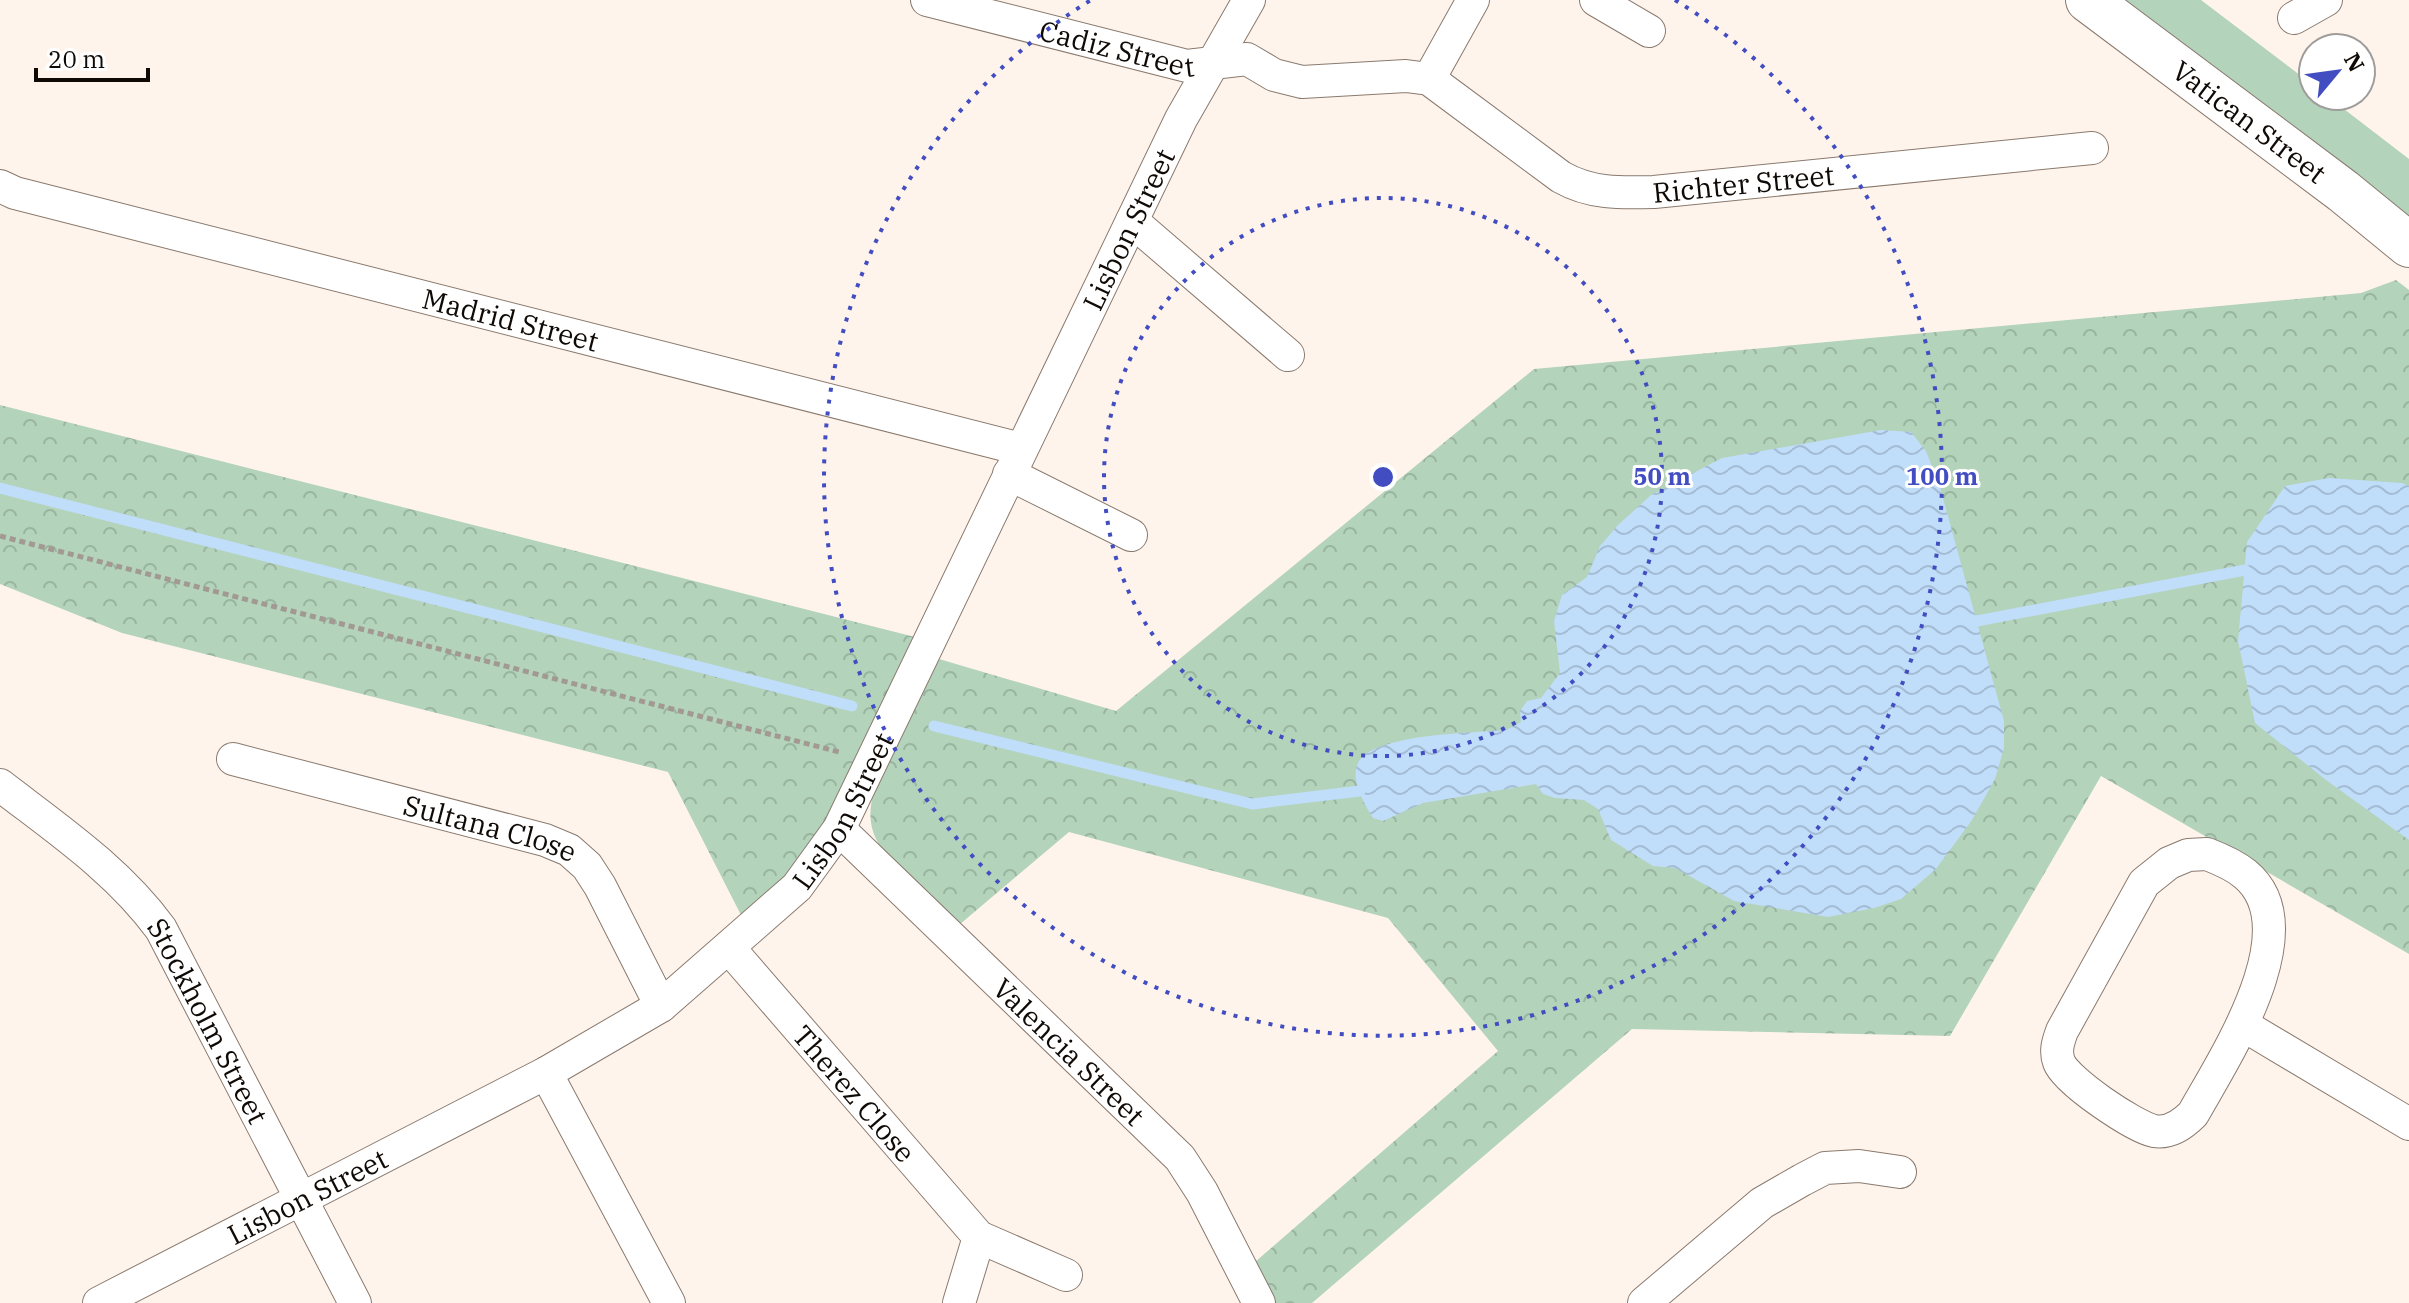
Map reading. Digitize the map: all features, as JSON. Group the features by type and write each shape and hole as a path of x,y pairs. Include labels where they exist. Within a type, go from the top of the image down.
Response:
{"street":[{"name":"Cadiz Street","path":"927,0 1187,66 1214,63"},
{"name":"Lisbon Street","path":"99,1303 546,1073 661,1006 797,887 839,829 1181,119 1249,0"},
{"path":"1214,63 1247,59 1274,75 1302,82 1406,76 1429,79 1473,0"},
{"path":"1596,0 1649,31"},
{"name":"Vatican Street","path":"2088,0 2343,191 2409,245"},
{"path":"2294,18 2326,0"},
{"name":"Richter Street","path":"1429,79 1561,177 1597,192 1654,192 2092,148"},
{"name":"Madrid Street","path":"0,186 31,197 1015,462 1131,535"},
{"path":"1132,221 1288,355"},
{"name":"Sultana Close","path":"233,759 545,840 569,850 587,866 600,886 661,1006"},
{"name":"Stockholm Street","path":"0,785 110,872 146,908 161,929 355,1303"},
{"name":"Valencia Street","path":"839,829 1180,1158 1202,1192 1259,1303"},
{"path":"2207,854 2225,861 2247,875 2262,896 2269,920 2267,955 2243,1025 2193,1114 2168,1131 2154,1131 2123,1116 2066,1075 2058,1062 2056,1049 2062,1031 2144,883 2169,863 2188,855 2207,854"},
{"name":"Therez Close","path":"729,948 979,1237 1066,1275"},
{"path":"2243,1025 2409,1124"},
{"path":"546,1073 669,1303"},
{"path":"1644,1303 1762,1203 1825,1168 1859,1166 1900,1172"},
{"path":"959,1303 979,1237"}],"path":[{"path":"0,536 871,761"}],"green space":[{"path":"2126,0 2201,0 2297,73 2297,112 2348,112 2409,159 2409,218"},
{"path":"2396,280 2409,290 2409,954 2101,776 1950,1036 1632,1029 1312,1303 1275,1303 1255,1262 1498,1051 1388,918 1069,832 959,925 881,848 874,834 870,814 874,791 939,659 1116,711 1534,369 2361,293"},
{"path":"0,405 915,637 826,821 789,873 741,915 668,772 122,633 0,584"}],"water":[{"path":"1881,430 1911,432 1926,451 1940,487 2004,721 2004,748 1995,779 1972,820 1936,869 1901,899 1828,917 1734,901 1675,868 1653,866 1611,840 1598,809 1584,800 1543,794 1536,784 1423,803 1383,821 1373,818 1356,779 1357,765 1366,754 1401,741 1506,730 1521,722 1520,711 1527,701 1541,698 1560,673 1554,621 1562,595 1587,577 1600,546 1651,495 1722,458"},
{"path":"2329,478 2409,486 2409,840 2326,780 2255,723 2238,641 2247,542 2285,486"}],"waterway":[{"path":"0,488 852,706"},
{"path":"1977,621 2245,570"},
{"path":"934,726 1252,804 1360,791"}]}
